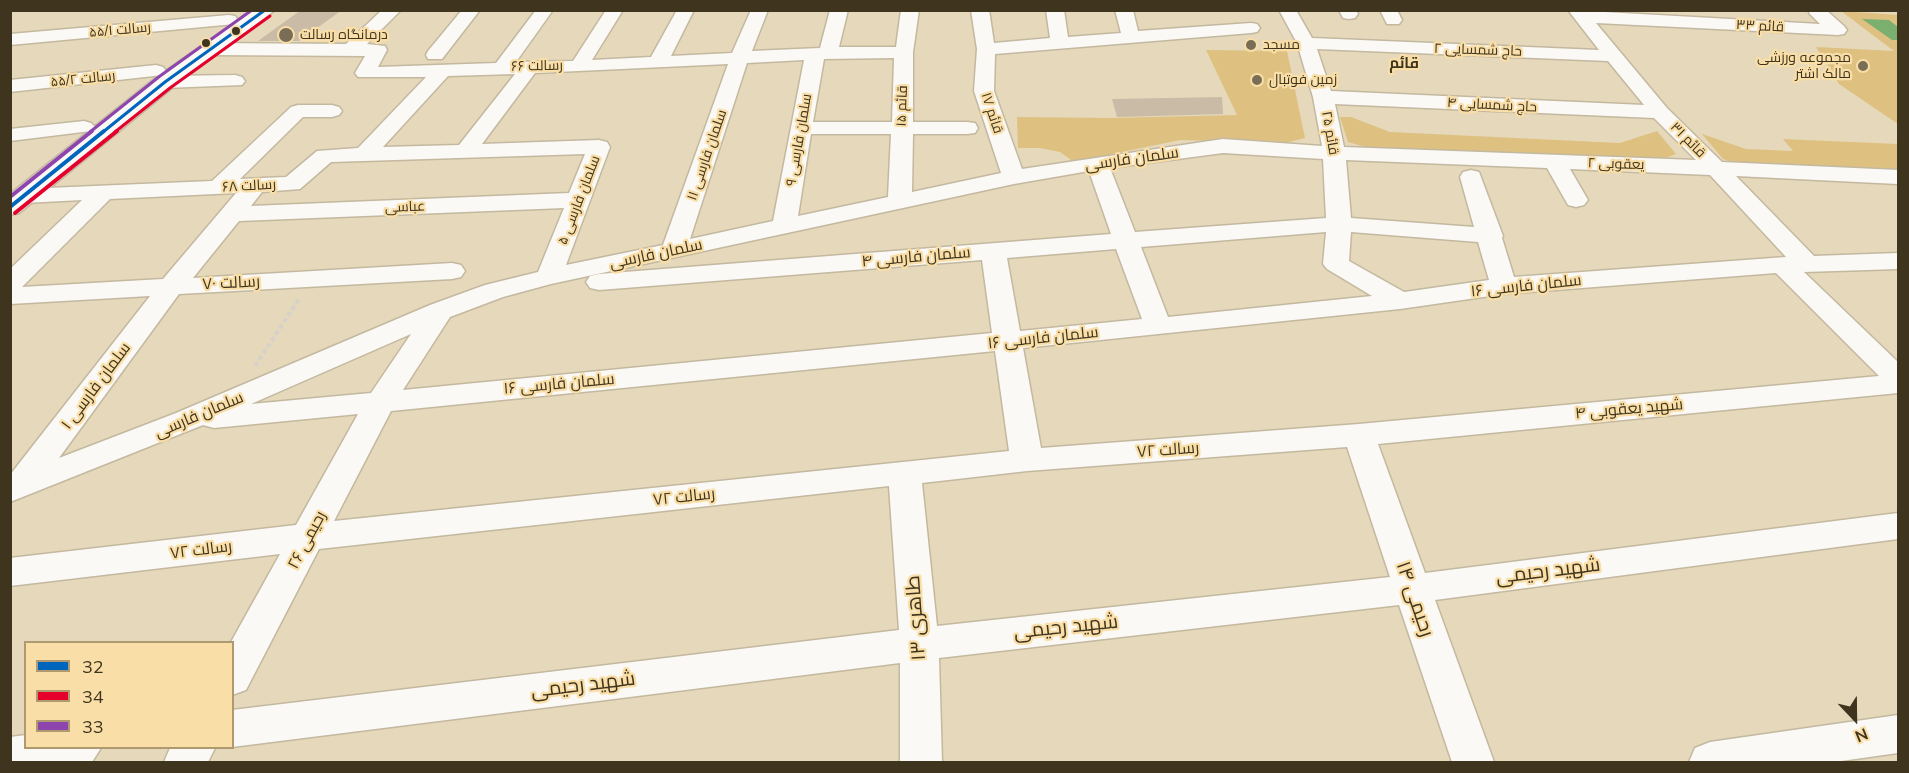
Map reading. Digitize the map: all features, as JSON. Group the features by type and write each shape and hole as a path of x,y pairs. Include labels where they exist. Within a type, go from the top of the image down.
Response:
{"main road":[{"path":"15,196 84,127 160,76 210,49 266,10"},
{"path":"15,196 236,15"}],"street":[{"path":"351,50 393,10"},
{"path":"364,155 439,62 472,10"},
{"path":"502,67 545,10"},
{"path":"579,66 615,10"},
{"path":"658,62 686,10"},
{"name":"سلمان فارسی ۱۱","path":"674,250 739,59 760,10"},
{"name":"سلمان فارسی ۹","path":"784,227 802,128 821,53 839,10"},
{"name":"قائم ۱۵","path":"900,202 904,52 910,10"},
{"name":"قائم ۱۷","path":"980,10 986,49 984,91 1014,177"},
{"path":"1055,10 1060,43"},
{"path":"1124,10 1131,38"},
{"path":"1195,10 1206,32"},
{"name":"قائم ۲۵","path":"1287,10 1306,43 1323,97 1334,153 1339,224 1336,264 1317,310"},
{"name":"قائم ۳۳","path":"1580,14 1838,30 1818,13"},
{"name":"قائم ۳۱","path":"1580,14 1660,112 1716,168 1794,265 1899,378"},
{"name":"رسالت ۵۵/۱","path":"10,40 236,15"},
{"path":"986,49 1251,28"},
{"name":"حاج شمسایی ۲","path":"1306,43 1615,56"},
{"name":"رسالت ۶۶","path":"210,49 378,51 364,73 439,62 502,67 579,66 821,53 904,52"},
{"path":"465,152 530,67"},
{"name":"رسالت ۵۵/۲","path":"10,86 160,76 235,81"},
{"name":"حاج شمسایی ۴","path":"1323,97 1660,112"},
{"path":"219,187 298,111 333,111"},
{"path":"10,135 84,127"},
{"path":"802,128 967,128"},
{"name":"سلمان فارسی","path":"15,488 187,420 440,311 494,291 549,277 1014,177 1097,163 1223,146 1334,153"},
{"name":"سلمان فارسی ۵","path":"465,152 599,147 549,277"},
{"name":"رسالت ۶۸","path":"15,196 292,184 325,156 465,152"},
{"name":"یعقوبی ۲","path":"1334,153 1899,177"},
{"path":"1555,162 1576,200"},
{"path":"1097,163 1158,326"},
{"path":"1471,177 1491,236 1504,286"},
{"name":"سلمان فارسی ۱","path":"15,488 172,286 255,186"},
{"path":"10,284 104,192"},
{"name":"عباسی","path":"231,214 579,200"},
{"name":"سلمان فارسی ۴","path":"494,291 1124,239 1339,224 1491,236"},
{"path":"993,250 1027,460"},
{"name":"سلمان فارسی ۱۶","path":"187,420 1008,342 1400,301 1504,286 1794,265 1899,261"},
{"path":"1336,264 1400,301"},
{"name":"رسالت ۷۰","path":"10,296 452,271"},
{"name":"رحیمی ۲۶","path":"234,674 380,402 440,311"},
{"name":"شهید یعقوبی ۴","path":"1359,435 1899,384"},
{"name":"رسالت ۷۲","path":"10,572 309,537 1027,460 1359,435"},
{"name":"رحیمی ۱۴","path":"1359,435 1410,589 1473,762"},
{"name":"طاهری ۱۳","path":"905,473 919,644 921,762"},
{"name":"شهید رحیمی","path":"234,729 919,644 1410,589 1899,525"},
{"path":"1710,762 1899,734"},
{"path":"10,756 64,749"},
{"path":"185,762 193,749"}],"path":[{"path":"231,401 313,279"}],"shaded area":[{"name":"مجموعه ورزشی مالک اشتر","path":"1841,11 1898,15 1898,124 1839,84 1816,47 1894,51"},
{"path":"1862,19 1889,20 1898,27 1898,40 1892,40"},
{"path":"1206,50 1287,51 1305,138 1285,143 1180,140 1074,162 1060,152 1040,148 1018,148 1017,117 1112,118 1237,115"},
{"path":"1340,117 1351,117 1390,132 1620,143 1657,131 1676,154 1663,159 1369,148 1348,142"},
{"path":"1702,134 1746,149 1793,151 1783,139 1898,144 1898,174 1742,166 1723,159"}],"building":[{"path":"301,10 342,10 299,41 258,41"},
{"path":"1222,97 1223,114 1117,117 1112,99"}],"transit line":[{"name":"33","path":"10,197 160,76 252,10"},
{"name":"32","path":"10,207 165,82 265,10"},
{"name":"34","path":"15,213 170,88 270,16"}],"place":[{"name":"درمانگاه رسالت","path":"286,35"},
{"name":"مسجد","path":"1251,45"},
{"name":"مجموعه ورزشی مالک اشتر","path":"1863,66"},
{"name":"زمین فوتبال","path":"1257,80"}],"district":[{"name":"قائم","path":"1404,63"}]}
